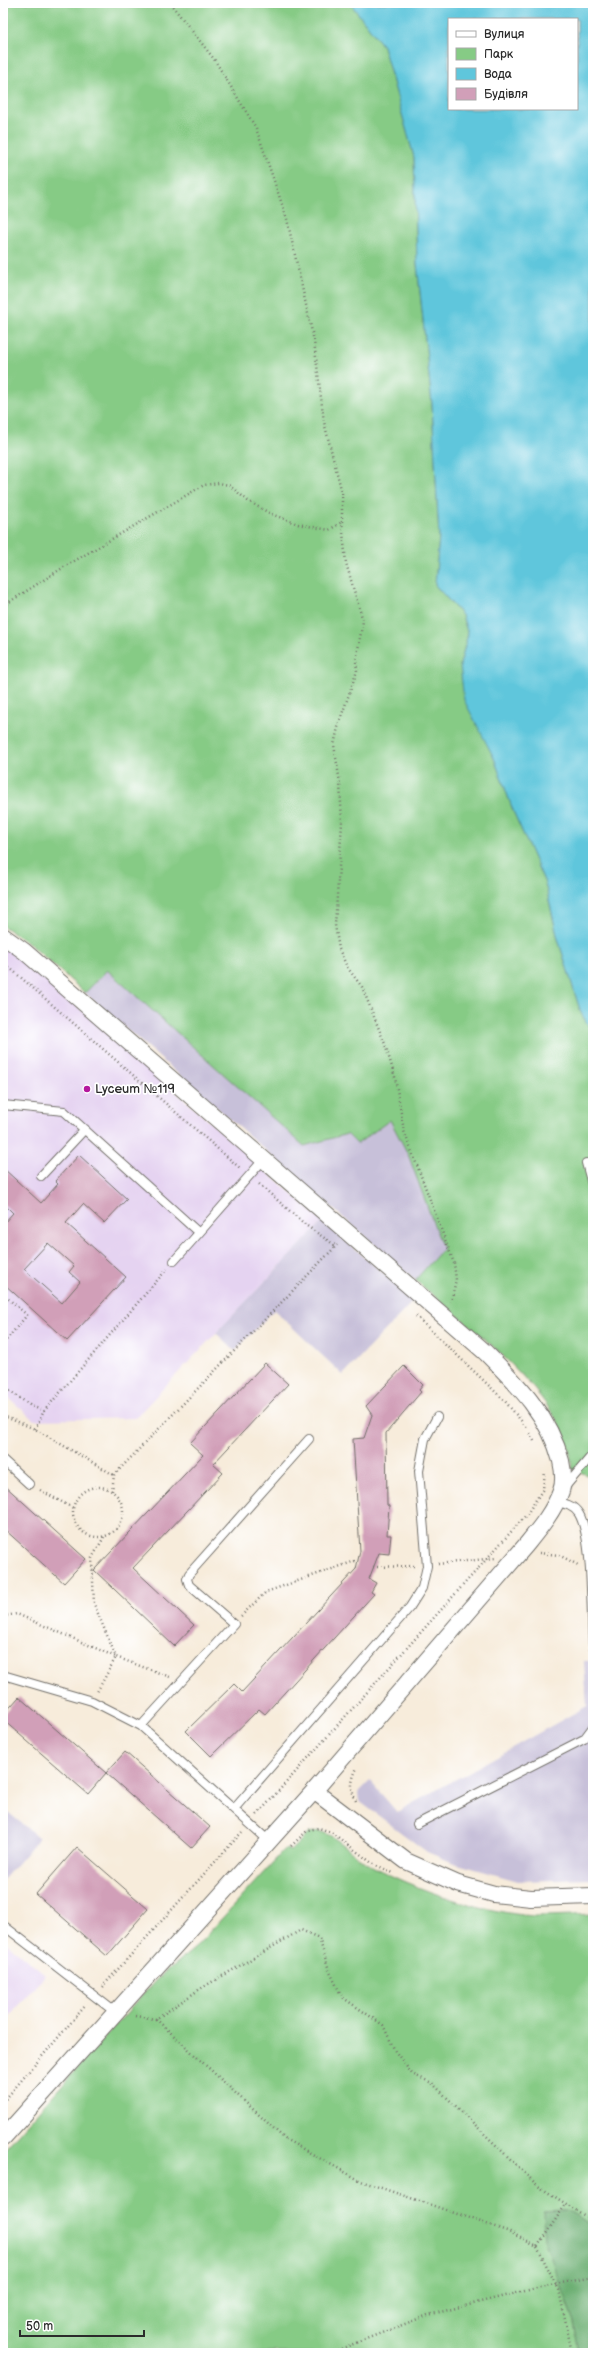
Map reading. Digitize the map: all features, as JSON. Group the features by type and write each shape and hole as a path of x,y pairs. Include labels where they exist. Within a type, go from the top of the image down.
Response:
{"street":[{"path":"3,936 24,951 485,1352 521,1388 542,1414 557,1447 563,1470 559,1496 526,1546 314,1791 3,2138"},
{"path":"314,1791 406,1861 458,1884 494,1894 531,1898 593,1896"}],"lane":[{"path":"3,1104 64,1111 199,1233"},
{"path":"41,1176 85,1129"},
{"path":"174,1261 264,1159"},
{"path":"586,1163 593,1188"},
{"path":"234,1809 410,1607 422,1588 427,1566 419,1471 425,1439 437,1417"},
{"path":"141,1726 234,1624 189,1584 187,1579 189,1574 309,1439"},
{"path":"593,1454 559,1496 578,1513 587,1535 593,1647"},
{"path":"3,1460 29,1484"},
{"path":"3,1675 92,1701 141,1726 269,1841"},
{"path":"417,1824 584,1739 593,1727"},
{"path":"3,1924 115,2012"}],"path":[{"path":"170,3 214,59 238,95 256,128 287,219 314,340 324,422 342,493 342,522 346,563 363,621 356,661 357,671 339,723 334,745 340,783 342,823 335,925 339,949 348,967 362,987 382,1036 395,1077 404,1131 454,1263 456,1280 454,1294 445,1317"},
{"path":"3,606 64,567 204,485 219,483 229,485 248,501 298,524 329,530 342,522"},
{"path":"3,962 307,1226 342,1251"},
{"path":"112,1491 114,1475 348,1233"},
{"path":"35,1429 44,1411 174,1261"},
{"path":"3,1299 6,1296 27,1315 3,1344"},
{"path":"411,1310 504,1400 528,1429 539,1450"},
{"path":"3,1386 31,1406 44,1411"},
{"path":"3,1416 35,1429 114,1475"},
{"path":"3,2102 94,1996 526,1514 542,1489 545,1472 544,1464"},
{"path":"29,1484 72,1508"},
{"path":"104,1537 87,1536 80,1531 72,1517 72,1508 80,1493 88,1489 104,1488 112,1491 120,1500 123,1513 118,1528 104,1537 92,1558 94,1604 116,1657"},
{"path":"234,1624 266,1592 358,1560"},
{"path":"374,1567 427,1566"},
{"path":"3,1616 17,1614 116,1657 182,1681"},
{"path":"92,1701 116,1657"},
{"path":"357,1768 352,1778 352,1793 357,1804"},
{"path":"156,2020 200,1989 301,1930 319,1938 329,1970 342,1997 383,2025 395,2051 412,2074 432,2083 538,2186 593,2221"},
{"path":"115,2012 156,2020 285,2139 361,2181 510,2232 537,2247 556,2284 572,2353"},
{"path":"537,2247 566,2204"},
{"path":"330,2353 428,2315 556,2284 593,2277"}],"shaded area":[{"name":"Lyceum №119","path":"3,944 20,956 323,1221 135,1418 34,1420 3,1393"},
{"path":"107,970 304,1146 347,1134 357,1144 390,1120 408,1154 443,1249 415,1280 85,993"},
{"path":"323,1221 414,1300 343,1375 274,1310 235,1351 216,1333"},
{"path":"584,1661 593,1661 593,1879 518,1881 454,1863 427,1852 359,1801 358,1793 370,1781 397,1812 587,1706"},
{"path":"3,1808 39,1838 3,1880"},
{"path":"3,1940 45,1975 3,2024"}],"green space":[{"path":"3,3 350,3 383,46 414,157 417,264 432,404 439,537 435,585 462,615 468,634 460,665 514,813 545,883 558,939 581,1013 593,1033 593,1477 572,1469 567,1442 556,1420 541,1397 522,1375 478,1333 415,1280 443,1249 408,1154 390,1120 357,1144 347,1134 304,1146 107,970 85,993 31,945 3,926"},
{"path":"319,1831 340,1842 372,1866 409,1884 451,1899 515,1914 557,1916 593,1914 593,2227 566,2210 544,2211 559,2282 574,2322 579,2353 3,2353 3,2151 156,1980 195,1948 286,1848 290,1851 309,1833"},
{"path":"566,2210 593,2227 593,2353 579,2353 574,2322 545,2243 544,2211"}],"water":[{"path":"350,3 593,3 593,1033 581,1013 558,939 545,883 514,813 494,758 464,700 460,665 468,634 462,615 435,585 439,537 432,404 417,264 414,157 383,46"}],"building":[{"path":"79,1155 127,1199 104,1223 83,1204 66,1223 126,1277 67,1341 3,1283 3,1224 13,1213 3,1203 3,1168 41,1203 58,1184 55,1181","holes":["48,1243 74,1266 69,1272 80,1282 62,1303 24,1269"]},
{"path":"265,1363 288,1384 213,1464 223,1473 133,1568 194,1625 174,1646 94,1570 203,1455 190,1443"},
{"path":"404,1366 423,1385 419,1390 421,1392 386,1433 387,1505 389,1506 387,1535 391,1535 389,1554 379,1553 369,1579 376,1583 371,1592 374,1594 265,1714 259,1709 211,1756 186,1731 234,1684 242,1692 356,1569 360,1551 353,1439 364,1438 372,1415 366,1406"},
{"path":"3,1484 86,1559 64,1583 3,1528"},
{"path":"19,1697 106,1773 88,1794 3,1720 3,1715"},
{"path":"125,1752 210,1827 191,1848 106,1773"},
{"path":"77,1847 148,1909 107,1956 36,1894"}],"place":[{"name":"Lyceum №119","path":"87,1089"}]}
